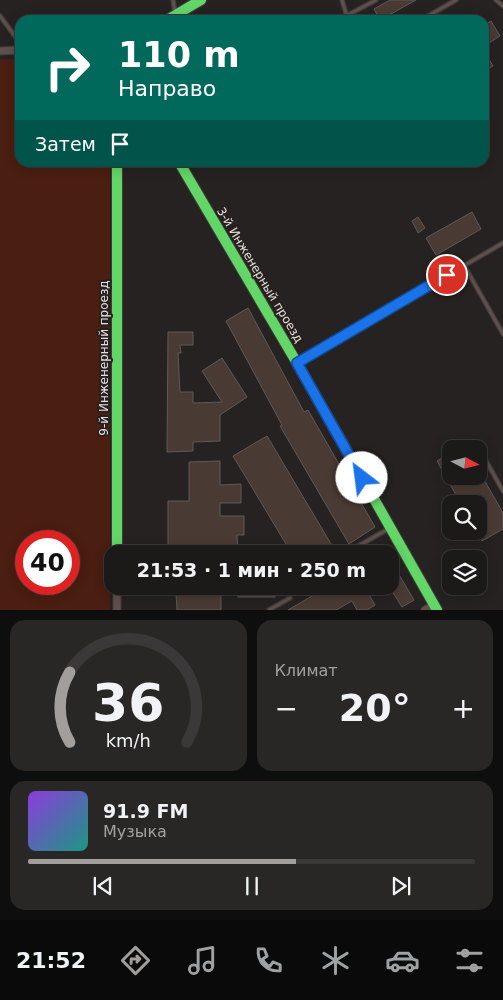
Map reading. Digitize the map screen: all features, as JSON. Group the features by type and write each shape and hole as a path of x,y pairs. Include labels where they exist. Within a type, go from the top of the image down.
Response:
{"street":[{"path":"176,15 201,0"},
{"path":"0,51 15,50"},
{"name":"9-й Инженерный проезд","path":"116,167 117,545"},
{"name":"3-й Инженерный проезд","path":"181,167 297,363 390,528 432,608"},
{"path":"117,595 117,610"}],"lane":[{"path":"171,15 173,0"},
{"path":"342,0 346,15"},
{"path":"352,15 376,0"},
{"path":"430,15 456,0"},
{"path":"496,0 503,6"},
{"path":"1,18 15,36"},
{"path":"297,363 503,243"},
{"path":"464,265 503,334"},
{"path":"488,464 503,491"},
{"path":"360,545 390,528"},
{"path":"269,610 290,598"}],"shaded area":[{"path":"0,59 15,59 15,167 110,167 110,545 104,545 104,595 110,595 110,610 0,610"}],"building":[{"path":"390,0 416,0 389,15 377,15 374,9"},
{"path":"491,21 500,36 489,43 489,22"},
{"path":"489,59 493,66 489,68"},
{"path":"472,212 481,229 436,255 426,238"},
{"path":"418,217 425,228 418,233 412,221"},
{"path":"248,308 304,412 308,410 375,527 349,544 280,426 282,425 226,321"},
{"path":"168,332 193,332 193,345 180,345 181,353 178,353 180,392 193,392 193,403 222,402 202,371 222,358 247,397 220,415 220,441 193,442 193,451 167,452"},
{"path":"267,436 332,545 287,545 233,456"},
{"path":"442,458 442,470 437,461"},
{"path":"220,461 220,485 241,484 241,503 220,503 220,516 244,516 244,535 237,535 238,545 168,545 168,501 189,501 189,462"},
{"path":"450,485 487,485 503,513 503,529 487,538 487,495 456,495"},
{"path":"399,575 414,600 402,607 394,595 399,595"},
{"path":"176,595 221,595 221,610 177,610"},
{"path":"238,595 275,595 275,597 238,597"},
{"path":"314,595 369,595 375,605 367,610 357,610 352,601 336,610 288,610"}],"traffic: fast":[{"path":"176,15 201,0"},
{"path":"117,167 117,545"},
{"path":"182,167 297,363 437,610"}],"route":[{"path":"362,478 297,363 447,275"}]}
